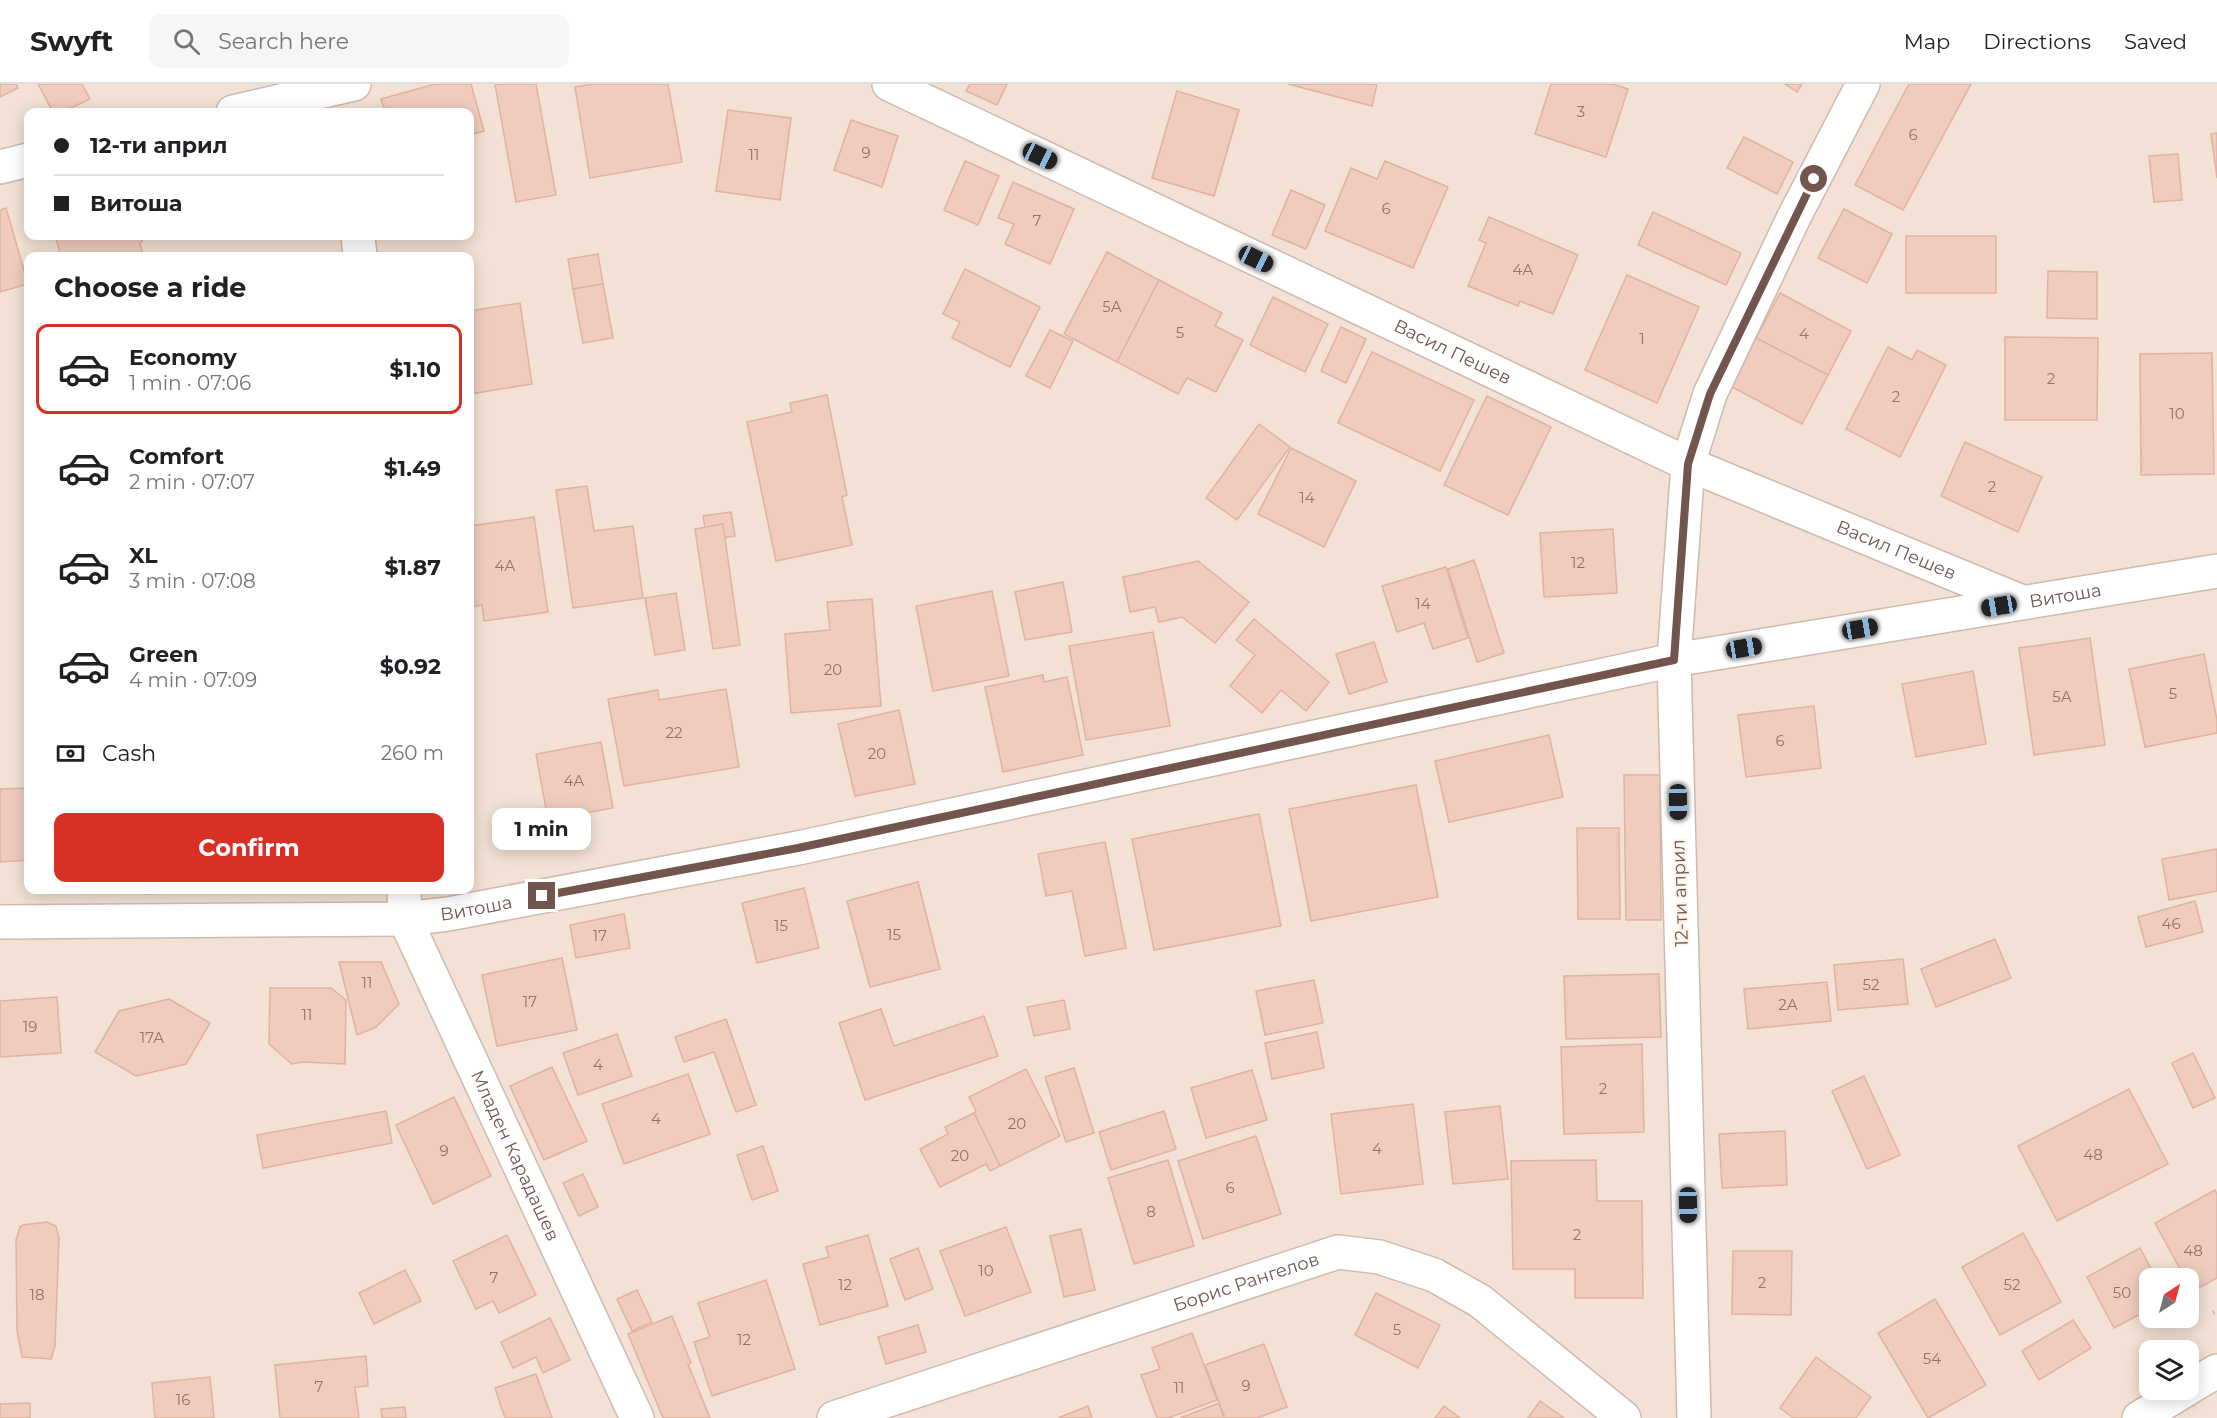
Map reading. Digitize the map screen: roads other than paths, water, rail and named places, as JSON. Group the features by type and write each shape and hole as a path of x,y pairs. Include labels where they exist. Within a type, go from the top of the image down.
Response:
{"street":[{"name":"Васил Пешев","path":"889,84 1688,464 2022,602"},
{"name":"12-ти април","path":"1694,1418 1674,660 1688,464 1710,394 1794,218 1863,84"},
{"path":"259,108 348,94"},
{"path":"0,167 24,161"},
{"name":"Витоша","path":"0,922 404,904 448,914 798,848 1674,660 2217,571"},
{"name":"Младен Карадашев","path":"404,904 637,1418"},
{"name":"Борис Рангелов","path":"834,1418 1338,1252 1379,1257 1434,1275 1471,1296 1624,1418"},
{"path":"2199,1382 2217,1371"},
{"path":"2139,1418 2169,1400"}]}
